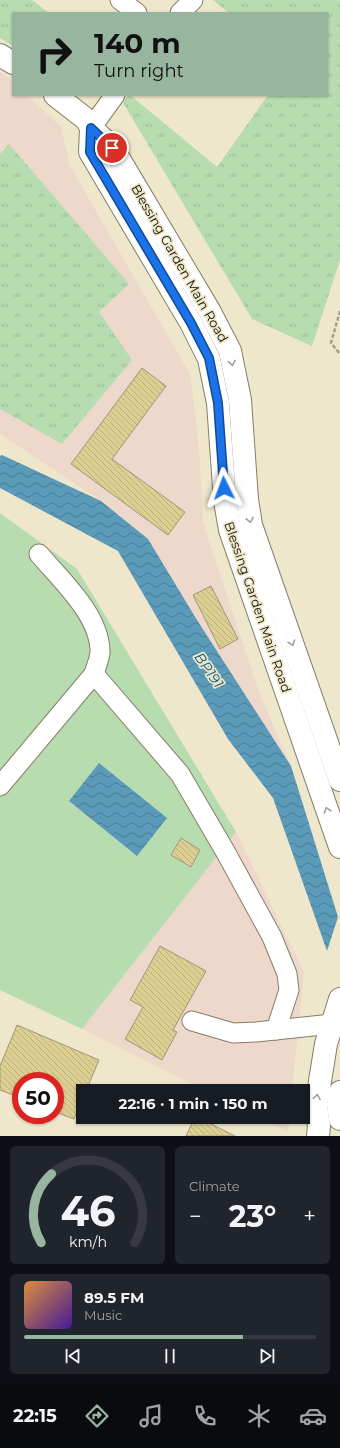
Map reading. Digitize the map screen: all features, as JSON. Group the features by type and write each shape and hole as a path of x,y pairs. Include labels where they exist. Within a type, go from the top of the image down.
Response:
{"main road":[{"path":"0,55 12,62"},
{"name":"Blessing Garden Main Road","path":"56,96 87,120 91,128 112,148 210,312 230,351 240,400 247,499 251,525 340,780"},
{"name":"Blessing Garden Main Road","path":"91,128 90,152 191,323 209,358 218,403 225,502 230,530 340,847"},
{"path":"318,1136 316,1106 326,1044 340,999"},
{"path":"340,1092 338,1105 340,1119"}],"street":[{"path":"120,0 136,12"},
{"path":"181,12 193,0"},
{"path":"91,128 114,96"},
{"path":"0,786 94,674 100,654 99,641 89,612 39,554"},
{"path":"94,674 180,774 226,851 272,937 287,974 289,990 276,1030"},
{"path":"192,1021 233,1032 276,1030 332,1024"}],"path":[{"path":"340,311 331,343 340,354"}],"shaded area":[{"path":"0,72 12,80 12,96 28,96 61,127 70,166 190,374 199,447 203,522 259,692 291,766 197,620 148,539 101,501 0,434"},
{"path":"236,832 304,972 293,1084 192,1084 82,1029"},
{"path":"271,1124 289,1124 288,1132"}],"green space":[{"path":"0,0 32,0 48,12 12,12 12,45 0,38"},
{"path":"213,0 340,0 340,260 312,346 252,319 122,101 129,96 131,96 217,167 267,96 328,96 328,12 228,12"},
{"path":"9,144 129,284 99,312 132,360 62,444 0,409 0,154"},
{"path":"0,513 77,569 236,832 82,1029 0,990"}],"water":[{"name":"BP191","path":"2,455 101,501 148,539 197,620 291,766 338,917 327,951 273,798 228,739 118,551 0,488 0,456"},
{"path":"99,763 167,818 137,856 69,801"}],"building":[{"path":"142,368 166,386 112,459 185,512 168,535 71,464"},
{"path":"211,586 238,639 220,649 193,595"},
{"path":"181,838 200,850 191,867 171,855"},
{"path":"160,946 206,971 173,1030 177,1032 162,1060 125,1039 143,1007 130,1000"},
{"path":"17,1025 99,1060 89,1084 76,1084 76,1114 74,1119 64,1115 64,1072 12,1072 12,1095 0,1090 0,1066"},
{"path":"192,1124 211,1124 235,1136 186,1136"}],"route":[{"path":"112,148 91,128 90,152 191,323 209,358 218,403 224,488"}]}
